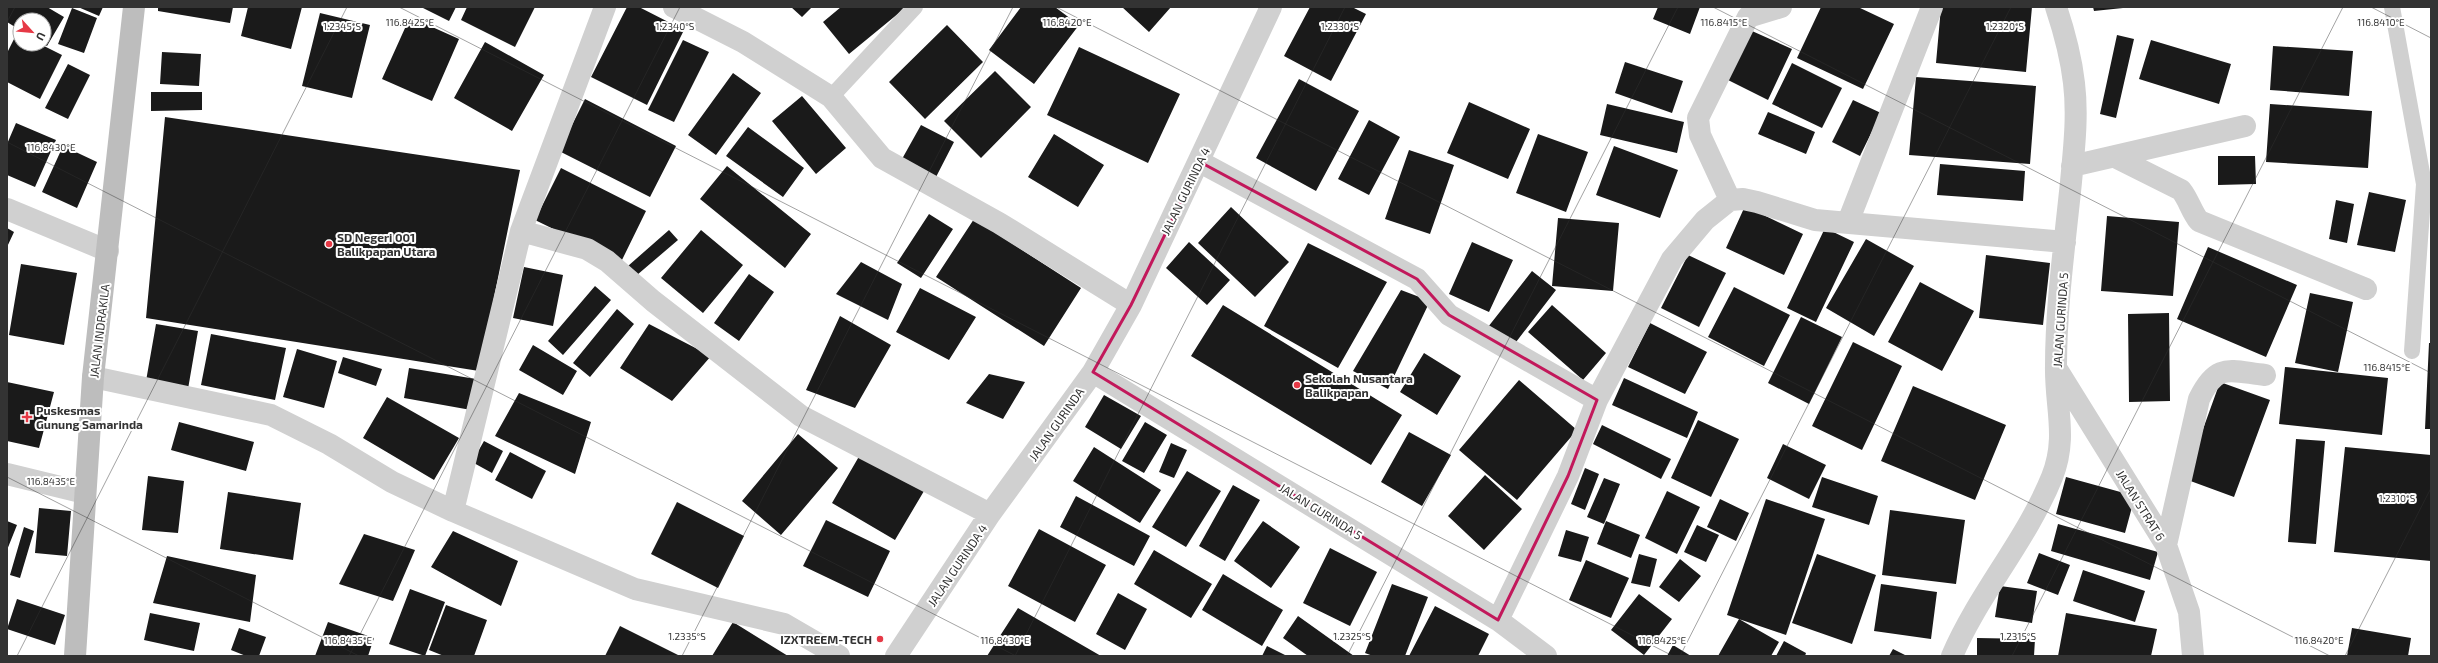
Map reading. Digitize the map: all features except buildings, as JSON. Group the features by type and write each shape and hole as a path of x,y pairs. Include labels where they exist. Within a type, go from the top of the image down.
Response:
{"street":[{"name":"JALAN INDRAKILA","path":"75,656 93,377 134,7"},
{"path":"453,511 521,231 605,7"},
{"path":"674,7 743,42 832,97 882,158 998,223 1131,305"},
{"name":"JALAN GURINDA 4","path":"1092,372 1131,305 1200,162 1271,7"},
{"path":"1730,200 1700,135 1698,118 1748,17 1781,7"},
{"path":"1848,222 1932,7"},
{"name":"JALAN GURINDA 5","path":"1952,656 1983,599 2030,521 2052,477 2059,455 2061,429 2055,367 2076,132 2074,83 2064,32 2056,7"},
{"path":"2072,166 2245,126"},
{"path":"2115,157 2181,190 2188,199 2192,213 2199,221 2366,289"},
{"path":"1200,162 1417,279 1449,315 1597,400"},
{"path":"1498,620 1568,476 1597,400 1672,259 1705,220 1730,200 1743,199 1757,202 1815,220 2065,242"},
{"path":"7,209 108,251"},
{"path":"521,231 586,249 607,261 653,301 801,416 990,514"},
{"name":"JALAN STRAT 6","path":"2055,367 2166,544 2189,612 2193,656"},
{"path":"2166,544 2199,399 2204,388 2209,380 2218,374 2229,371 2265,375"},
{"name":"JALAN GURINDA 5","path":"1092,372 1498,620 1546,656"},
{"name":"JALAN GURINDA","path":"1019,476 1092,372"},
{"path":"93,377 270,415 329,444 392,482 453,511 635,589 784,624 839,656"},
{"path":"7,474 85,492"},
{"name":"JALAN GURINDA 4","path":"896,656 990,514 1019,476"}],"lane":[{"path":"832,97 915,7"},
{"path":"2392,7 2424,184 2412,351"}],"highlighted area":[{"path":"1200,162 1417,279 1449,315 1597,400 1568,476 1498,620 1093,372 1131,305"}],"place":[{"name":"SD Negeri 001 Balikpapan Utara","path":"329,244"},
{"name":"Sekolah Nusantara Balikpapan","path":"1297,385"},
{"name":"Puskesmas Gunung Samarinda","path":"27,417"},
{"name":"IZXTREEM-TECH","path":"880,639"}]}
